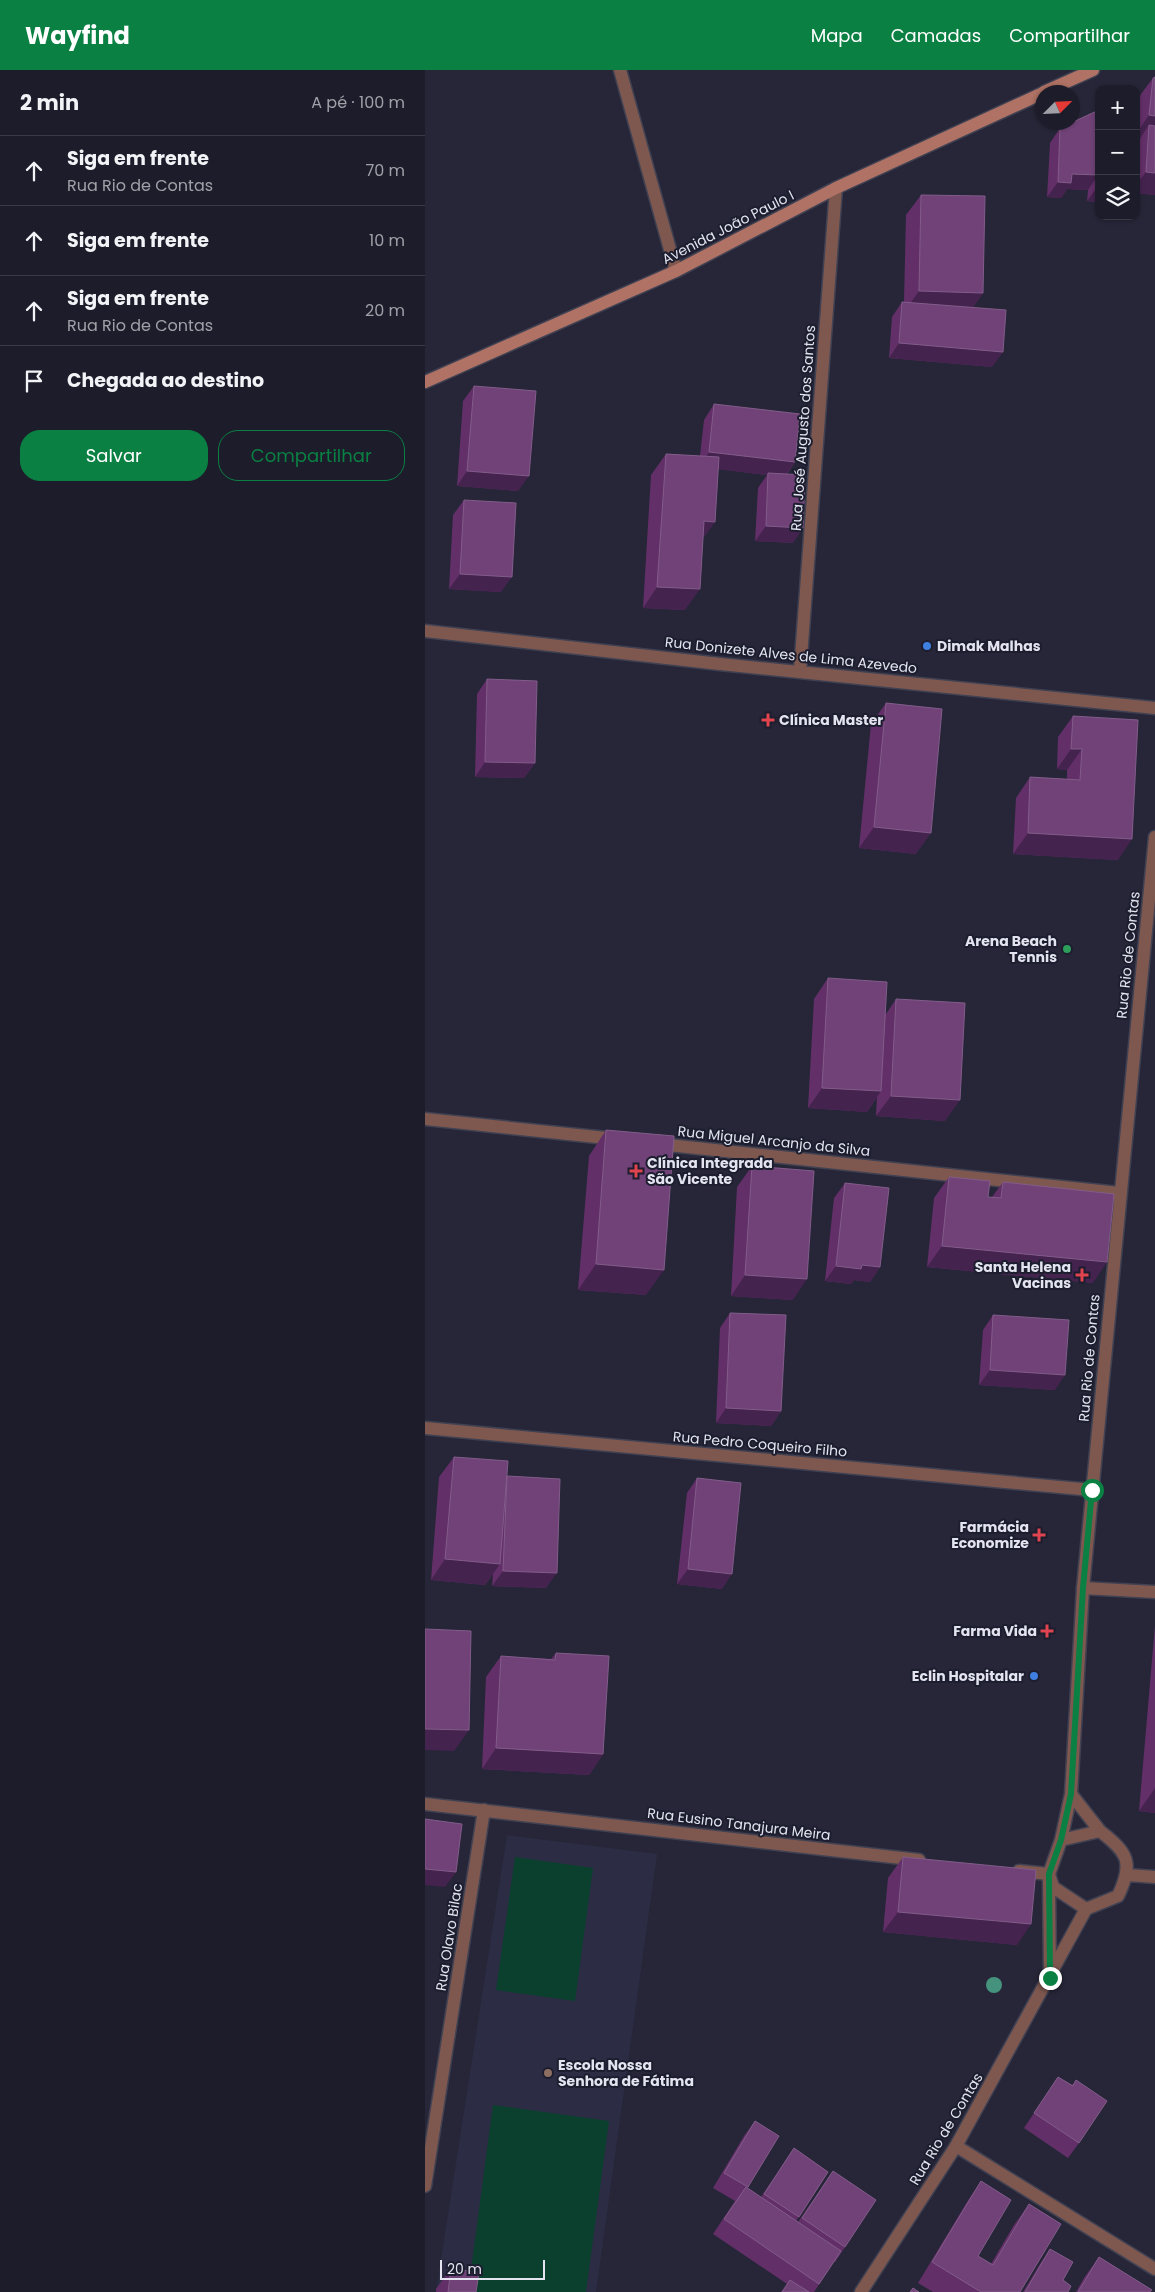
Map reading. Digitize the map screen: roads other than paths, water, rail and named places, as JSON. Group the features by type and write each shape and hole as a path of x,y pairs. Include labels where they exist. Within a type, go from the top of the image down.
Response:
{"main road":[{"name":"Avenida João Paulo I","path":"1060,85 1093,70"},
{"name":"Avenida João Paulo I","path":"425,382 676,271 836,188 1035,97"}],"street":[{"path":"620,70 676,271"},
{"name":"Rua José Augusto dos Santos","path":"799,671 836,188"},
{"name":"Rua Donizete Alves de Lima Azevedo","path":"425,631 1155,708"},
{"name":"Rua Rio de Contas","path":"1061,1840 1071,1794 1083,1588 1119,1193 1155,837"},
{"name":"Rua Miguel Arcanjo da Silva","path":"425,1119 1119,1193"},
{"name":"Rua Pedro Coqueiro Filho","path":"425,1428 1092,1490"},
{"path":"1083,1588 1155,1592"},
{"path":"1071,1794 1100,1831 1122,1848 1128,1874 1118,1896 1087,1909 1053,1888 1049,1874 1061,1840 1100,1831"},
{"name":"Rua Eusino Tanajura Meira","path":"425,1804 930,1861"},
{"name":"Rua Olavo Bilac","path":"425,2186 484,1810"},
{"path":"1009,1870 1049,1874"},
{"name":"Rua Rio de Contas","path":"1049,1874 1050,1978"},
{"path":"1128,1874 1155,1878"},
{"name":"Rua Rio de Contas","path":"861,2292 956,2146 1087,1909"},
{"path":"956,2146 1155,2269"}],"place":[{"name":"Dimak Malhas","path":"927,646"},
{"name":"Clínica Master","path":"768,720"},
{"name":"Arena Beach Tennis","path":"1067,949"},
{"name":"Clínica Integrada São Vicente","path":"636,1171"},
{"name":"Santa Helena Vacinas","path":"1082,1275"},
{"name":"Farmácia Economize","path":"1039,1535"},
{"name":"Farma Vida","path":"1047,1631"},
{"name":"Eclin Hospitalar","path":"1034,1676"},
{"name":"Escola Nossa Senhora de Fátima","path":"548,2073"}]}
